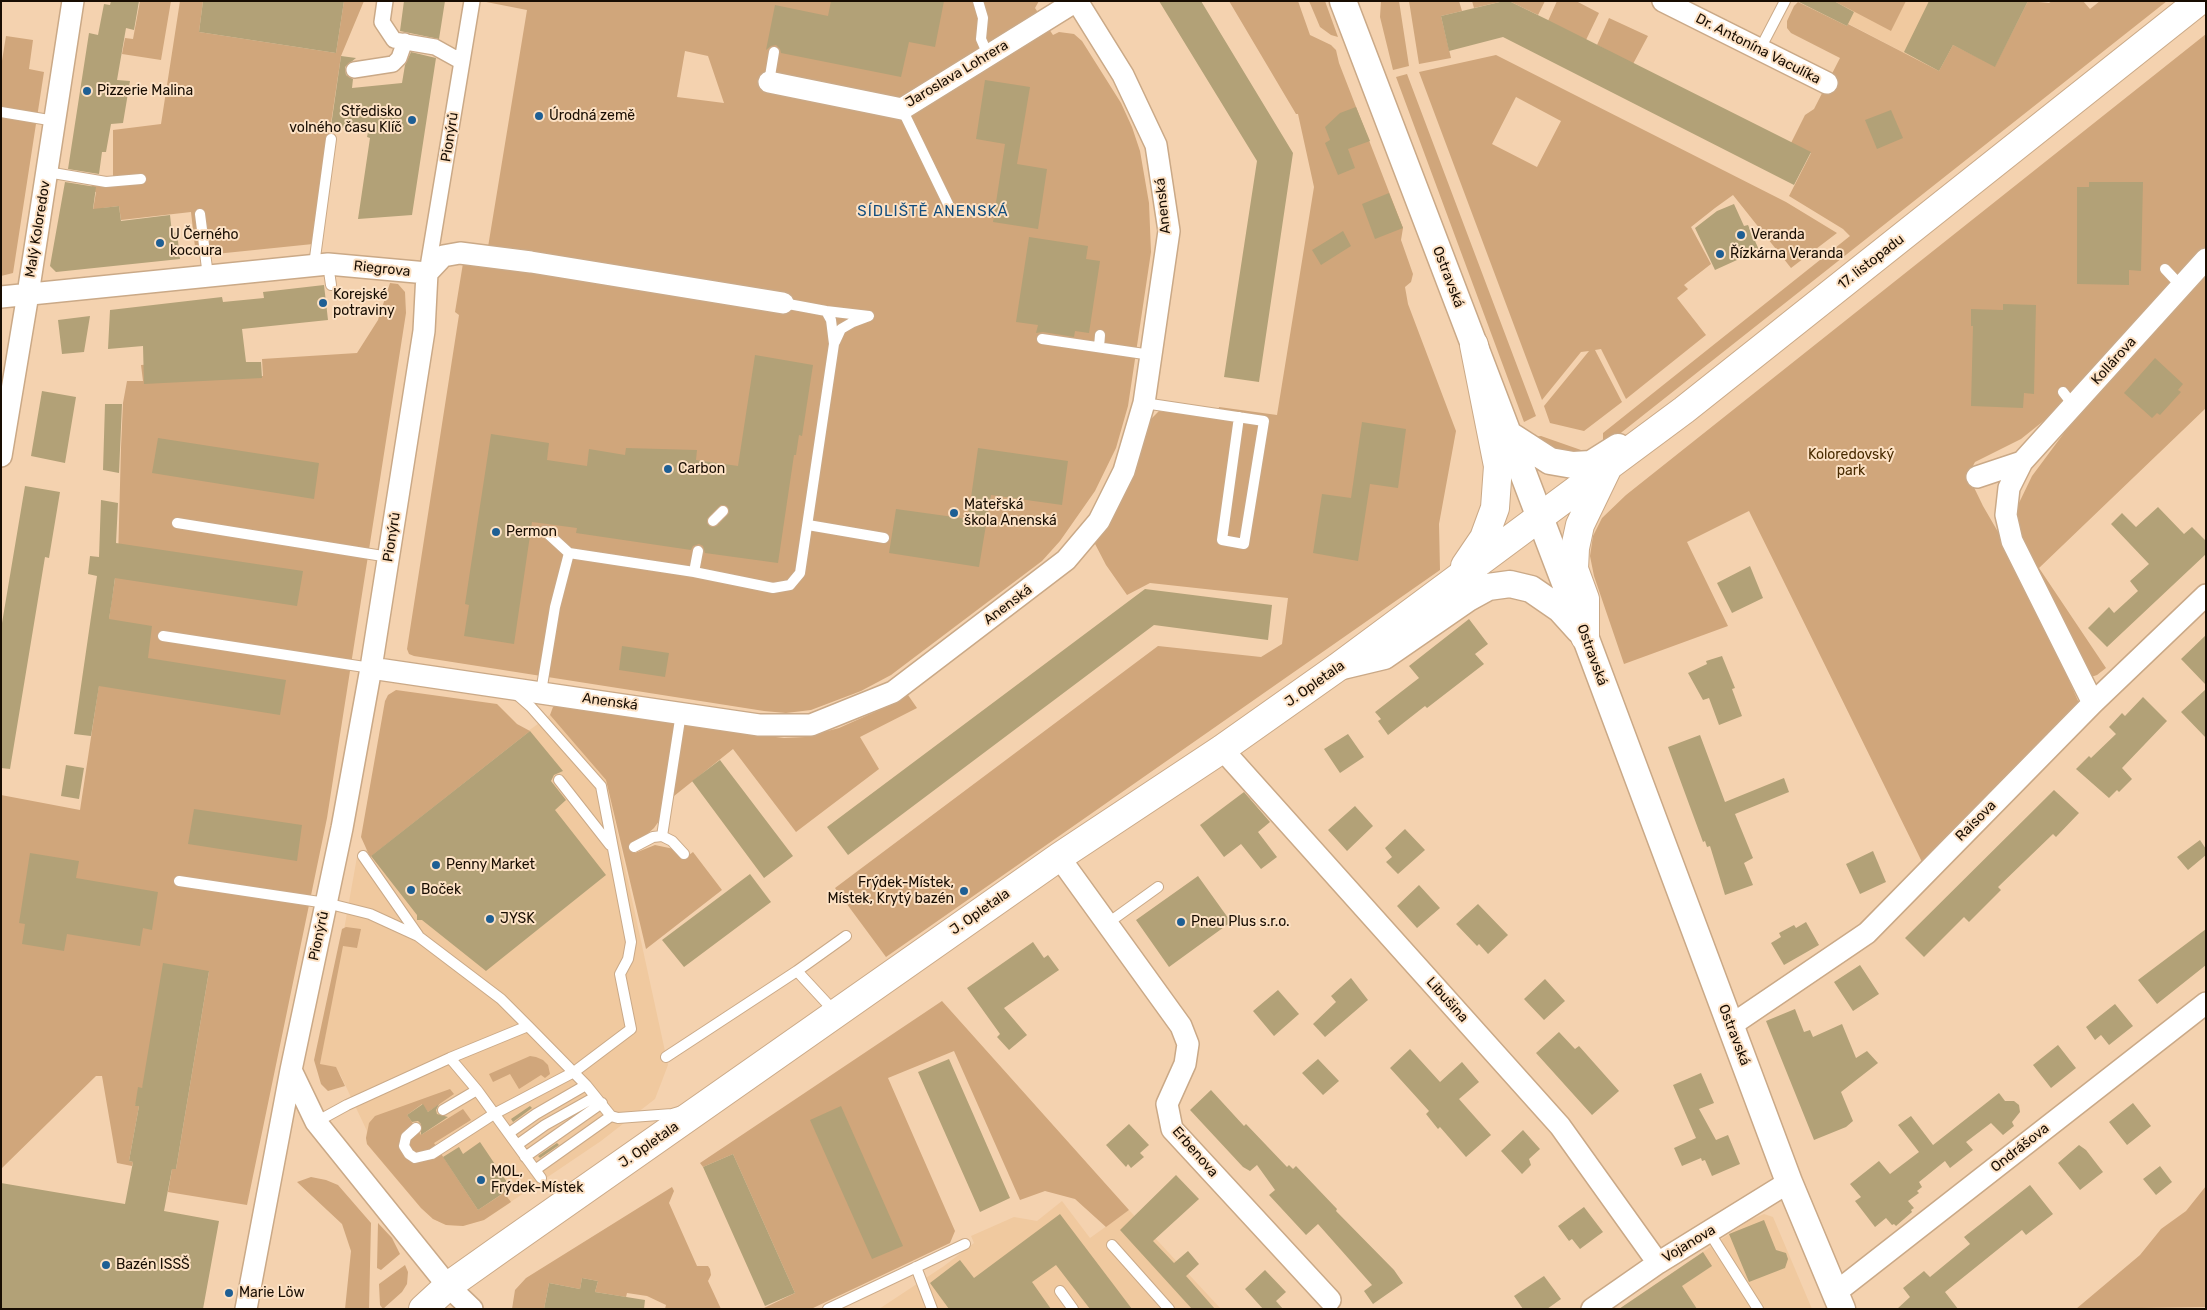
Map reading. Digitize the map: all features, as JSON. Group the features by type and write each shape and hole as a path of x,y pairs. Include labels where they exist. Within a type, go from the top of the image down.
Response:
{"main road":[{"name":"17. listopadu","path":"1540,517 1684,410 2199,1"},
{"path":"1456,580 1484,538 1495,508 1496,499 1498,466 1474,345"},
{"path":"1585,637 1584,599 1574,569 1575,548 1580,526 1608,466"},
{"name":"J. Opletala","path":"423,1309 448,1286 709,1104 835,1013 1059,856 1222,748 1338,667 1540,517"}],"street":[{"name":"Malý Koloredov","path":"1,456 73,1"},
{"path":"385,1 382,22 394,40 434,47 462,62"},
{"name":"Pionýrů","path":"246,1309 291,1070 372,668 424,331 427,274 472,1"},
{"name":"Jaroslava Lohrera","path":"769,82 902,109 1076,1"},
{"name":"Anenská","path":"372,668 759,725 811,725 893,692 1066,560 1099,521 1124,471 1144,403 1168,231 1156,145 1123,75 1076,1"},
{"name":"Ostravská","path":"1343,1 1540,517 1789,1182 1839,1301"},
{"name":"Dr. Antonína Vaculíka","path":"1663,1 1827,83"},
{"path":"354,70 393,64 399,58 405,41"},
{"name":"Riegrova","path":"1,297 321,264 427,274 443,256 460,253 531,262 783,303"},
{"name":"Kollárova","path":"2093,703 2012,541 2006,515 2009,488 2022,462 2068,398 2206,259"},
{"path":"1508,434 1550,461 1573,465 1591,464 1684,410"},
{"name":"Kollárova","path":"1977,477 2022,462"},
{"path":"1338,667 1384,656 1468,598 1488,587 1510,584 1531,589 1560,610 1585,637"},
{"name":"Raisova","path":"1730,1026 1868,932 2093,703 2206,595"},
{"name":"Libušina","path":"1222,748 1560,1126 1658,1263"},
{"name":"Erbenova","path":"1059,856 1181,1026 1188,1044 1185,1064 1167,1104 1172,1129 1330,1300"},
{"name":"Ondrášova","path":"1839,1301 2206,1003"},
{"path":"291,1070 316,1122 448,1286 472,1309"},
{"name":"Vojanova","path":"1592,1309 1658,1263 1789,1182"}],"lane":[{"path":"978,1 983,18 981,39 988,55"},
{"path":"1760,49 1785,1"},
{"path":"769,82 774,52"},
{"path":"902,109 949,206"},
{"path":"1,112 54,121"},
{"path":"330,285 321,264 331,139"},
{"path":"47,172 106,182 141,179"},
{"path":"200,214 208,276"},
{"path":"2165,269 2181,286"},
{"path":"783,303 869,316 852,322 841,329 834,344"},
{"path":"545,531 569,553 694,572 773,588 790,585 800,573 834,344 831,320 826,311"},
{"path":"1099,347 1100,335"},
{"path":"1042,339 1151,355"},
{"path":"1144,403 1239,417 1264,421 1244,544 1222,540 1239,417"},
{"path":"713,521 723,511"},
{"path":"177,523 389,557"},
{"path":"808,525 884,538"},
{"path":"694,572 698,551"},
{"path":"541,692 555,607 569,553"},
{"path":"163,636 372,668"},
{"path":"416,1128 406,1137 404,1146 409,1154 415,1158 432,1154 494,1114 574,1072 631,1028 620,974 628,959 631,942 600,786 531,707 510,688"},
{"path":"662,836 681,712"},
{"path":"559,780 612,847"},
{"path":"634,848 653,837 662,836 672,841 684,854"},
{"path":"363,856 418,936"},
{"path":"179,881 326,903 370,914 418,936 501,1000 574,1072 611,1116 618,1118 672,1114 709,1104"},
{"path":"1108,923 1158,887"},
{"path":"666,1057 797,971 846,936"},
{"path":"797,971 835,1013"},
{"path":"316,1122 347,1105 450,1058 528,1026"},
{"path":"450,1058 494,1114 513,1130 517,1145 530,1154 538,1174 544,1163 611,1116"},
{"path":"513,1130 536,1114 586,1085"},
{"path":"443,1110 476,1090"},
{"path":"517,1145 545,1126 598,1100"},
{"path":"530,1154 554,1137 598,1100"},
{"path":"1709,1232 1758,1309"},
{"path":"828,1309 966,1244"},
{"path":"1112,1245 1169,1309"},
{"path":"916,1267 932,1309"},
{"path":"1060,1291 1073,1309"}],"shaded area":[{"path":"1797,1 2028,1 1995,67 1939,71 1849,24 1847,26"},
{"path":"550,715 606,780 668,1065 655,1099 601,1141 484,1220 463,1226 446,1225 433,1219 421,1208 367,1144 367,1131 340,1074 320,1064 357,857"},
{"path":"1062,1201 1090,1238 1129,1210 1221,1309 879,1309 944,1266 974,1243 971,1236 1014,1217 1037,1221"},
{"path":"1764,1214 1773,1217 1812,1309 1619,1309 1750,1220"}],"green space":[{"path":"140,1 171,1 161,60 122,54 125,38 133,39"},
{"path":"180,1 203,1 199,32 336,53 344,1 364,1 341,56 313,244 196,256 191,212 121,220 119,206 103,208 91,222 96,192 91,191 92,183 113,177 113,130 161,124"},
{"path":"481,1 1039,1 1035,8 1053,35 1059,32 1074,34 1082,41 1121,103 1140,151 1149,203 1151,252 1128,406 1116,448 1095,491 1060,541 1042,561 891,675 861,691 811,710 786,713 409,654 407,649 459,315 455,312 465,251 488,247 527,10","holes":["685,51 708,56 724,103 677,97"]},
{"path":"1229,1 1298,1 1310,35 1331,45 1336,50 1339,63 1403,228 1401,240 1413,274 1411,282 1405,287 1408,304 1456,431 1439,524 1440,570 886,957 835,888 1158,646 1261,657 1282,644 1288,598 1150,583 1127,595 1106,565 1093,540 1131,480 1151,419 1159,411 1217,417 1219,407 1277,415 1314,187 1298,114 1296,114"},
{"path":"1309,1 1325,1 1338,37 1331,35 1320,27"},
{"path":"1381,1 1399,1 1409,66 1393,70 1380,17"},
{"path":"1409,1 1459,1 1462,11 1441,16 1451,58 1419,64"},
{"path":"1472,1 1504,1 1474,8"},
{"path":"1509,1 1545,1 1538,15"},
{"path":"1557,1 1576,1 1599,13 1586,40 1548,21"},
{"path":"1834,1 1906,1 1891,31"},
{"path":"2028,1 2049,3 2052,1 2083,1 2090,9 2100,1 2167,1 1603,447 1603,433 1850,236 1843,229 1789,196 1811,153 1791,143 1805,115 1814,109 1840,58 1791,33 1787,28 1787,21 1794,6 1798,2 1847,26 1848,24 1939,71 1953,45 1995,66"},
{"path":"1609,18 1648,36 1633,64 1597,45"},
{"name":"Koloredovský park","path":"2206,34 2206,408 2039,568 2106,668 2097,675 2088,678 2018,534 2015,518 2018,505 2032,476 2064,433 2046,419 2021,439 1975,462 1968,475 1983,506 2023,575 2079,703 1923,864 1749,511 1687,542 1728,626 1624,664 1594,576 1590,556 1593,536 1602,518 1626,495"},
{"path":"6,36 33,40 29,69 44,72 13,273 1,276 1,67"},
{"path":"1496,55 1786,202 1837,233 1791,268 1733,195 1691,227 1711,264 1684,285 1688,289 1677,298 1706,335 1626,399 1601,349 1595,350 1622,402 1584,431 1550,423 1544,406 1589,351 1581,352 1542,400 1419,72","holes":["1516,97 1561,121 1537,167 1492,144"]},
{"path":"1407,74 1536,416 1524,422 1396,77"},
{"path":"390,283 398,284 405,292 406,313 327,818 247,1205 168,1192 172,1169 176,1169 209,971 142,1088 135,1106 139,1106 129,1161 133,1162 132,1166 117,1163 102,1076 96,1076 1,1169 1,795 80,810 118,559 123,403 127,381 143,381 141,365 158,364 220,378 263,376 262,359 357,353 378,320"},
{"path":"1541,436 1581,450 1589,456 1575,460 1533,437"},
{"path":"396,690 497,704 517,724 530,731 370,857 361,837 385,701 388,695"},
{"path":"905,694 908,695 917,708 860,737 879,769 796,832 733,749 664,804 659,821 654,828 644,837 630,843 635,853 655,845 674,849 685,858 693,852 722,890 646,949 606,780 550,715 553,707 558,705 702,728 784,738 805,737 839,728 886,707"},
{"path":"346,927 361,929 357,948 343,946 320,1064 336,1067 345,1086 328,1091 321,1084 314,1060 342,929"},
{"path":"942,1001 1129,1210 1106,1227 1075,1199 1045,1191 1020,1200 954,1051 888,1078 955,1231 950,1243 811,1309 762,1309 795,1293 733,1154 703,1167 700,1163"},
{"path":"530,1056 543,1060 548,1065 550,1074 545,1078 541,1075 519,1089 510,1074 493,1082 489,1074"},
{"path":"450,1089 454,1094 428,1112 422,1104 407,1115 421,1135 463,1109 471,1120 434,1143 478,1210 504,1193 511,1202 484,1220 463,1226 446,1225 433,1219 421,1208 367,1144 366,1138 369,1123 375,1116"},
{"path":"311,1177 338,1185 371,1223 369,1309 345,1309 351,1251 342,1224 297,1182"},
{"path":"2206,1186 2206,1307 2076,1309 2140,1255 2161,1229 2186,1211"},
{"path":"672,1187 674,1191 669,1203 697,1266 708,1266 710,1269 711,1275 708,1281 721,1309 665,1309 666,1305 647,1296 627,1293 626,1297 595,1292 598,1281 582,1278 580,1289 549,1283 544,1309 512,1309 515,1290 526,1278"},
{"path":"378,1223 392,1238 400,1254 381,1270 377,1268"},
{"path":"405,1265 408,1272 407,1284 402,1292 383,1309 380,1305 379,1284"}],"building":[{"path":"111,1 139,1 134,30 126,28 117,80 130,81 123,123 111,124 106,152 102,152 99,174 68,169 89,33 98,35 104,4 110,5"},
{"path":"203,1 344,1 336,53 199,32"},
{"path":"404,1 445,1 439,39 400,31"},
{"path":"831,1 944,1 935,47 909,42 901,77 781,53 776,45 766,50 775,5 828,16"},
{"path":"1159,1 1201,1 1293,153 1259,382 1224,377 1257,161"},
{"path":"1509,1 1548,20 1811,152 1794,185 1503,37 1449,51 1441,16"},
{"path":"1797,1 1834,1 1854,12 1847,26"},
{"path":"1929,1 2028,1 1995,67 1953,45 1939,71 1904,52"},
{"path":"411,52 436,58 412,215 358,219 370,138 367,137 368,132 331,126 341,56 356,58 345,67 346,75 353,79 352,88 402,83 405,65"},
{"path":"985,80 1030,87 1017,164 1047,169 1038,229 993,222 1005,144 976,139"},
{"path":"1356,107 1370,141 1348,149 1355,168 1338,175 1325,143 1330,140 1325,127 1340,113"},
{"path":"1891,110 1903,138 1877,149 1865,120"},
{"path":"65,182 96,187 93,209 119,206 121,221 170,215 172,233 177,232 180,259 56,272 50,266"},
{"path":"2089,182 2143,182 2141,271 2129,270 2129,285 2077,284 2077,187 2089,187"},
{"path":"1389,193 1403,228 1375,239 1362,204"},
{"path":"1734,204 1744,226 1748,225 1759,250 1715,270 1695,228 1717,211"},
{"path":"1343,231 1351,246 1321,265 1312,250"},
{"path":"1029,237 1088,246 1086,259 1100,261 1089,333 1075,331 1074,337 1043,332 1036,333 1038,325 1016,322"},
{"path":"324,285 328,320 242,329 246,362 261,362 262,378 144,384 143,346 108,349 110,310 222,297 223,302 264,298 263,292"},
{"path":"2003,304 2036,305 2034,394 2024,393 2023,408 1971,406 1973,326 1971,326 1971,309 2003,310"},
{"path":"90,316 84,352 62,354 58,320"},
{"path":"755,355 813,365 802,436 799,435 796,455 794,455 778,563 705,553 703,546 699,544 693,546 691,550 576,533 577,528 532,522 514,644 464,636 469,605 465,604 491,434 549,443 547,460 587,466 589,449 625,455 626,448 697,450 696,460 738,466","holes":["721,505 727,506 729,513 717,526 711,527 707,523 707,519"]},
{"path":"2155,358 2183,384 2178,390 2181,392 2160,415 2157,413 2152,418 2124,393"},
{"path":"42,391 76,397 65,463 31,456"},
{"path":"105,404 122,404 119,473 103,470"},
{"path":"1362,422 1406,429 1398,488 1370,484 1358,561 1313,553 1322,494 1351,498"},
{"path":"158,438 319,463 314,499 152,473"},
{"path":"978,448 1068,461 1062,505 991,495 979,567 889,553 896,509 968,519"},
{"path":"25,486 60,492 49,558 45,557 10,769 1,768 1,629"},
{"path":"101,500 118,503 116,543 303,571 297,606 115,578 109,619 152,626 148,658 286,680 280,715 99,686 91,736 74,734 97,576 88,574 90,556 99,557"},
{"path":"2158,507 2184,534 2192,527 2206,541 2206,554 2107,647 2088,628 2109,607 2114,613 2138,591 2130,581 2149,564 2111,524 2122,513 2136,527"},
{"path":"1750,566 1763,598 1732,613 1717,583"},
{"path":"1145,589 1272,605 1268,640 1154,625 848,855 827,827"},
{"path":"1469,619 1488,644 1475,654 1484,664 1388,735 1378,721 1381,719 1375,712 1419,678 1409,666"},
{"path":"2206,635 2206,685 2181,659"},
{"path":"622,646 669,653 665,677 619,670"},
{"path":"1722,656 1735,688 1732,689 1742,716 1719,725 1709,698 1703,700 1688,673 1707,664 1706,661"},
{"path":"2206,689 2206,738 2181,712"},
{"path":"2143,697 2167,721 2122,768 2132,779 2119,792 2117,790 2109,798 2076,769 2089,756 2091,758 2116,734 2109,727 2122,713 2125,716"},
{"path":"530,731 563,771 554,775 551,781 566,800 555,810 606,875 486,971 422,920 417,920 417,915 371,856"},
{"path":"1348,734 1364,757 1340,773 1324,749"},
{"path":"1700,735 1725,802 1784,778 1789,792 1735,814 1753,858 1744,863 1753,885 1725,895 1710,846 1707,847 1705,841 1703,842 1668,747"},
{"path":"720,760 793,856 764,878 692,781"},
{"path":"66,765 84,768 79,799 61,796"},
{"path":"2054,790 2079,813 2056,837 2053,834 1998,887 2001,890 1969,922 1964,917 1924,957 1905,938"},
{"path":"1244,792 1270,822 1258,832 1277,857 1261,869 1241,844 1224,857 1200,825"},
{"path":"1355,806 1373,826 1347,851 1328,830"},
{"path":"194,809 302,825 297,861 188,844"},
{"path":"1405,829 1425,850 1398,874 1386,862 1392,857 1385,848"},
{"path":"2200,840 2206,849 2206,855 2188,870 2177,857"},
{"path":"1873,851 1886,882 1860,894 1846,864"},
{"path":"30,853 79,861 76,878 158,892 152,930 143,928 140,946 67,934 64,951 22,944 25,924 19,923"},
{"path":"750,874 771,902 684,967 662,940"},
{"path":"1198,876 1231,922 1169,967 1136,920"},
{"path":"1419,885 1440,908 1417,928 1397,906"},
{"path":"1478,904 1508,935 1488,954 1479,944 1477,946 1456,924"},
{"path":"1806,922 1819,945 1784,965 1771,943 1781,937 1779,933 1794,925 1796,928"},
{"path":"2206,929 2206,965 2157,1004 2138,980"},
{"path":"1033,942 1044,958 1048,955 1059,970 1004,1008 1027,1035 1009,1050 997,1037 1000,1034 967,988"},
{"name":"Bazén ISSŠ","path":"163,963 209,971 176,1169 172,1169 164,1211 219,1221 203,1309 1,1309 1,1183 125,1204 133,1162 129,1161 139,1106 135,1106 138,1087 142,1088"},
{"path":"1860,965 1879,994 1853,1011 1834,982"},
{"path":"1351,978 1368,1000 1325,1037 1313,1024 1336,1002 1331,996"},
{"path":"1545,979 1565,1001 1544,1020 1524,999"},
{"path":"1278,990 1299,1014 1274,1036 1253,1011"},
{"path":"2115,1004 2133,1026 2109,1045 2101,1035 2095,1040 2086,1027"},
{"path":"1795,1009 1804,1032 1810,1030 1813,1037 1842,1024 1856,1058 1867,1051 1878,1063 1841,1092 1853,1121 1846,1127 1814,1140 1766,1021"},
{"path":"1559,1032 1575,1049 1579,1046 1619,1091 1592,1115 1536,1053"},
{"path":"2058,1045 2076,1068 2051,1088 2033,1065"},
{"path":"1410,1049 1440,1082 1462,1062 1479,1082 1459,1099 1491,1135 1466,1157 1440,1127 1438,1129 1426,1114 1429,1111 1390,1068"},
{"path":"949,1059 1010,1198 980,1212 918,1072"},
{"path":"1318,1059 1339,1081 1323,1095 1302,1073"},
{"path":"1701,1073 1714,1103 1699,1109 1716,1140 1728,1135 1740,1164 1712,1176 1705,1160 1702,1161 1701,1158 1682,1166 1674,1148 1696,1138 1673,1085"},
{"path":"1211,1090 1244,1126 1246,1124 1287,1167 1289,1165 1293,1169 1296,1166 1337,1209 1336,1211 1394,1270 1403,1283 1373,1304 1364,1291 1372,1285 1318,1224 1306,1235 1269,1195 1275,1190 1257,1165 1250,1171 1243,1167 1190,1110"},
{"path":"1999,1093 2005,1101 2014,1101 2019,1105 2020,1112 2012,1122 2014,1126 2003,1135 1991,1123 1966,1142 1973,1150 1950,1168 1945,1161 1919,1182 1922,1187 1917,1191 1919,1193 1908,1201 1914,1208 1911,1210 1912,1212 1896,1226 1892,1225 1886,1218 1875,1227 1855,1201 1861,1197 1850,1184 1879,1161 1890,1174 1919,1152 1898,1125 1911,1116 1933,1145"},
{"path":"2133,1103 2151,1126 2127,1145 2109,1122"},
{"path":"423,1104 428,1112 439,1104 436,1110 437,1114 448,1117 421,1135 421,1124 418,1121 412,1122 407,1115"},
{"path":"530,1106 532,1108 513,1122 511,1119"},
{"path":"841,1106 903,1246 872,1259 810,1120"},
{"path":"1129,1124 1149,1145 1140,1153 1144,1157 1131,1168 1128,1164 1126,1167 1106,1145"},
{"path":"1523,1130 1540,1149 1529,1159 1531,1165 1522,1174 1501,1151"},
{"path":"480,1142 511,1188 478,1210 443,1157 459,1147 463,1154"},
{"path":"557,1143 559,1145 540,1158 538,1156"},
{"path":"2079,1145 2086,1150 2103,1172 2080,1190 2058,1163"},
{"path":"733,1154 795,1293 765,1306 703,1167"},
{"path":"2160,1166 2172,1182 2156,1195 2143,1179"},
{"path":"1176,1175 1199,1199 1153,1241 1174,1263 1188,1251 1199,1264 1186,1276 1215,1309 1192,1309 1120,1230"},
{"path":"2030,1185 2053,1214 2026,1235 2022,1230 1945,1292 1958,1309 1897,1309 1910,1297 1903,1288 1924,1271 1930,1277 1970,1244 1964,1237"},
{"path":"1584,1207 1603,1232 1580,1249 1572,1239 1569,1241 1558,1226"},
{"path":"1060,1214 1132,1309 1090,1309 1056,1265 1032,1282 1051,1309 949,1309 930,1283 960,1260 974,1278"},
{"path":"1764,1220 1776,1250 1786,1253 1788,1259 1785,1268 1749,1282 1729,1234"},
{"path":"1703,1252 1712,1266 1682,1286 1697,1309 1619,1309"},
{"path":"1265,1270 1286,1292 1276,1301 1283,1309 1263,1309 1245,1289"},
{"path":"1544,1276 1561,1299 1547,1309 1523,1309 1514,1296"},
{"path":"582,1278 598,1281 595,1292 645,1300 644,1309 544,1309 549,1283 580,1289"}],"place":[{"name":"Pizzerie Malina","path":"87,91"},
{"name":"Úrodná země","path":"539,116"},
{"name":"Středisko volného času Klíč","path":"412,120"},
{"name":"Veranda","path":"1741,235"},
{"name":"U Černého kocoura","path":"160,243"},
{"name":"Řízkárna Veranda","path":"1720,254"},
{"name":"Korejské potraviny","path":"323,303"},
{"name":"Carbon","path":"668,469"},
{"name":"Mateřská škola Anenská","path":"954,513"},
{"name":"Permon","path":"496,532"},
{"name":"Penny Market","path":"436,865"},
{"name":"Boček","path":"411,890"},
{"name":"Frýdek-Místek, Místek, Krytý bazén","path":"964,891"},
{"name":"JYSK","path":"490,919"},
{"name":"Pneu Plus s.r.o.","path":"1181,922"},
{"name":"MOL, Frýdek-Místek","path":"481,1180"},
{"name":"Bazén ISSŠ","path":"106,1265"},
{"name":"Marie Löw","path":"229,1293"}],"district":[{"name":"SÍDLIŠTĚ ANENSKÁ","path":"933,212"}]}
